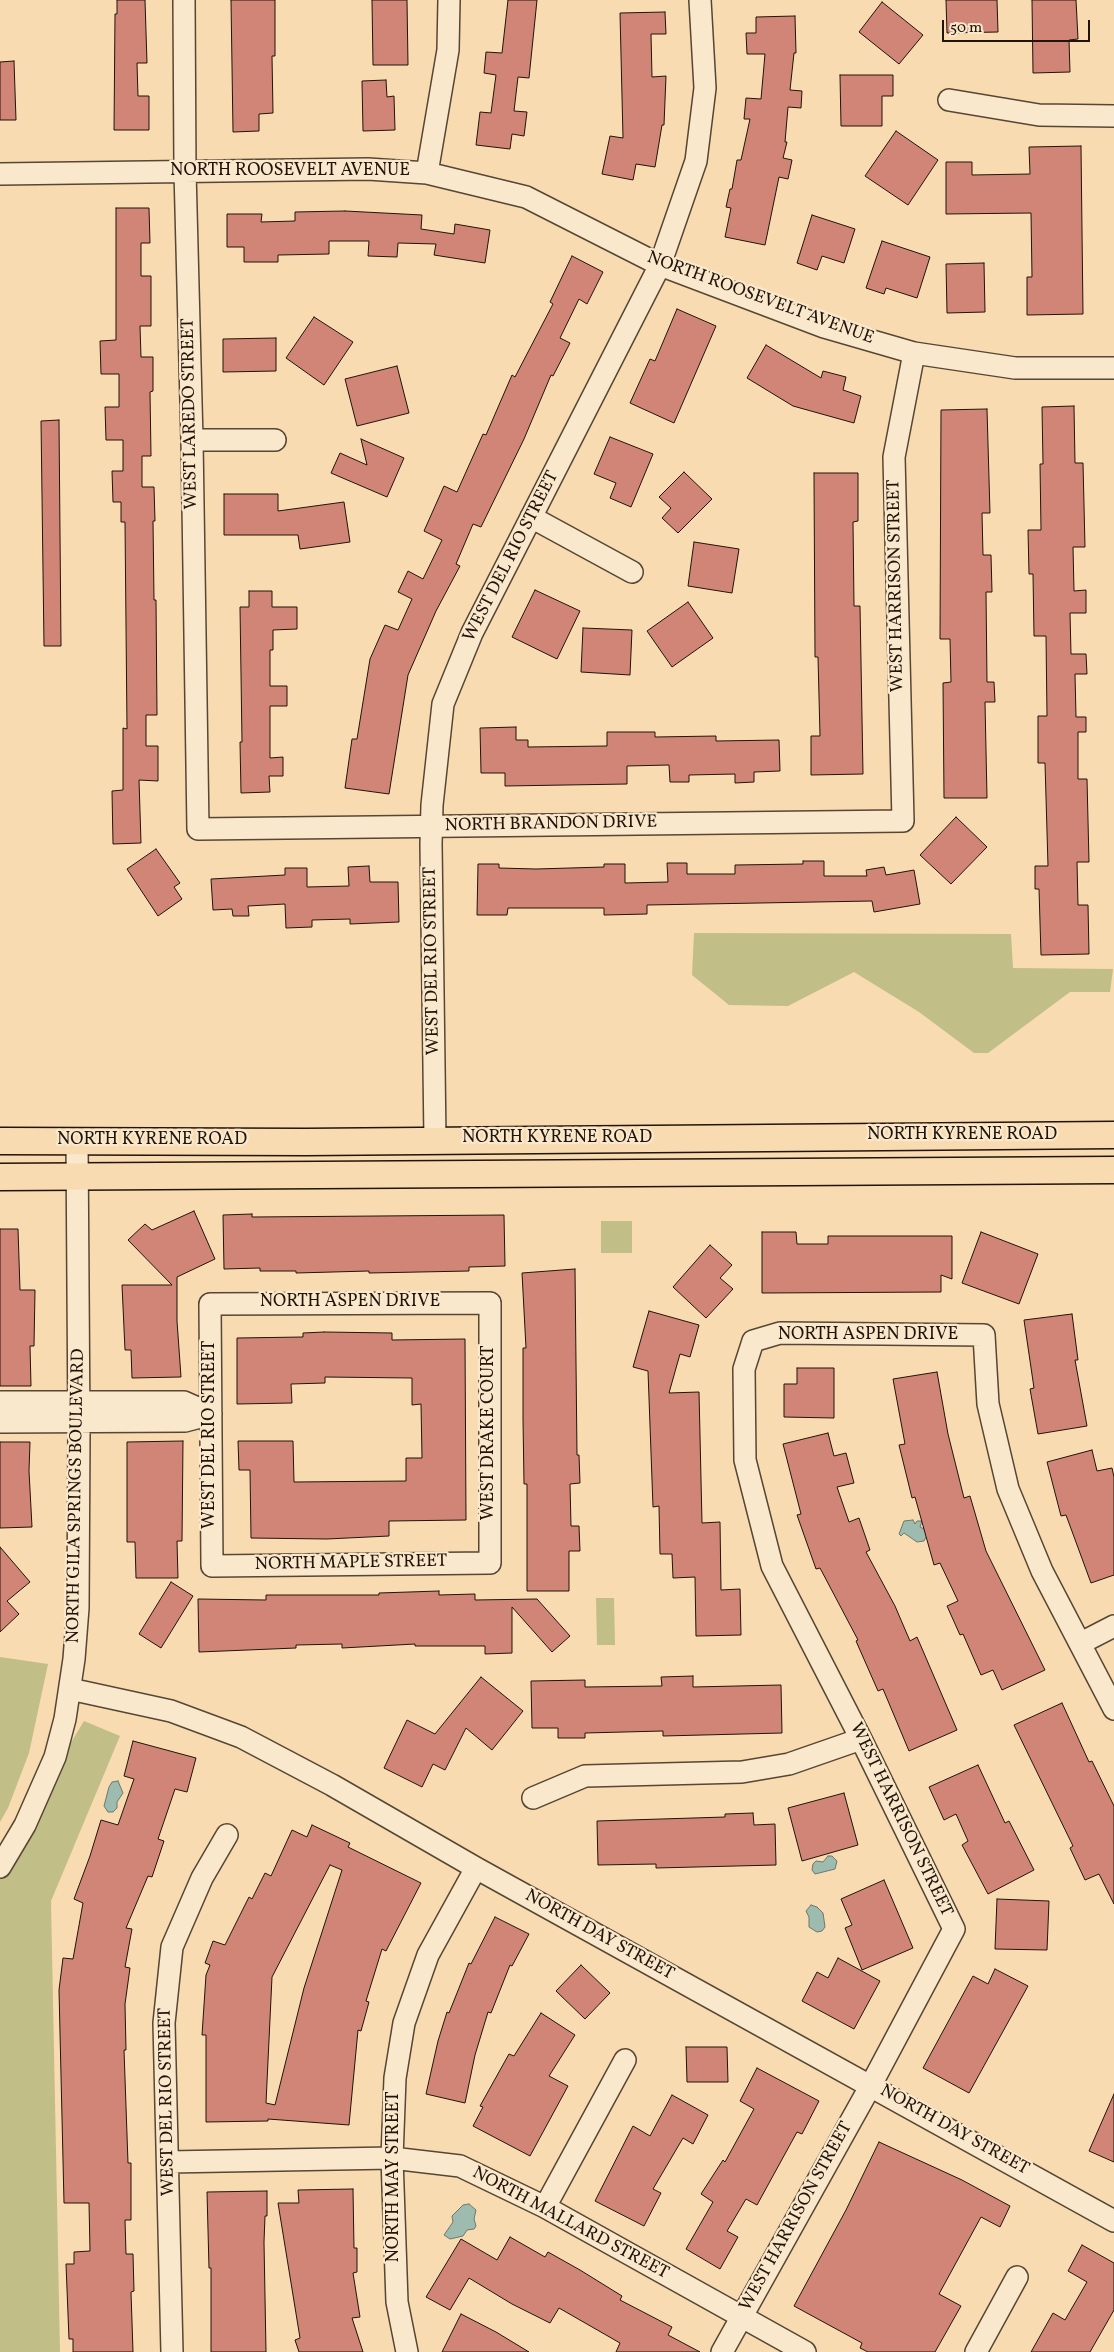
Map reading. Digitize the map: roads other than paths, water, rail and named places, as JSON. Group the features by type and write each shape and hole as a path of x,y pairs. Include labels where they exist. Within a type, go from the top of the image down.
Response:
{"main road":[{"name":"NORTH KYRENE ROAD","path":"0,1141 1114,1135"},
{"name":"NORTH KYRENE ROAD","path":"0,1177 1114,1170"}],"street":[{"name":"WEST LAREDO STREET","path":"184,0 198,829"},
{"path":"427,173 448,50 449,0"},
{"name":"WEST DEL RIO STREET","path":"435,1140 432,826 443,704 472,633 660,265 696,161 705,88 700,0"},
{"path":"949,100 1039,115 1114,116"},
{"name":"NORTH ROOSEVELT AVENUE","path":"0,174 368,169 427,173 526,197 660,265 824,327 914,353 1015,368 1114,368"},
{"name":"WEST HARRISON STREET","path":"903,821 894,458 914,353"},
{"path":"192,440 275,440"},
{"path":"531,518 632,572"},
{"name":"NORTH BRANDON DRIVE","path":"198,829 903,821"},
{"name":"NORTH GILA SPRINGS BOULEVARD","path":"0,1867 25,1825 55,1757 65,1719 70,1689 78,1608 77,1141"},
{"name":"NORTH ASPEN DRIVE","path":"210,1304 490,1303"},
{"name":"WEST DRAKE COURT","path":"490,1303 490,1562"},
{"name":"WEST DEL RIO STREET","path":"210,1304 212,1566"},
{"name":"NORTH ASPEN DRIVE","path":"754,1341 780,1333 984,1336 988,1404 1008,1489 1042,1570 1081,1643"},
{"name":"WEST HARRISON STREET","path":"722,2352 871,2085 954,1929 861,1739 772,1566 745,1460 744,1368 754,1341"},
{"path":"0,1402 79,1411"},
{"path":"0,1422 79,1411 184,1402 211,1414"},
{"name":"NORTH MAPLE STREET","path":"212,1566 490,1562"},
{"path":"1114,1626 1081,1643 1114,1709"},
{"name":"NORTH DAY STREET","path":"70,1689 171,1711 241,1737 332,1785 476,1868 1114,2221"},
{"path":"533,1798 585,1776 742,1772 789,1764 861,1739"},
{"name":"WEST DEL RIO STREET","path":"172,2352 164,2023 172,1947 202,1878 227,1835"},
{"name":"NORTH MAY STREET","path":"407,2352 397,2302 392,2158 395,2078 404,2023 428,1954 476,1868"},
{"path":"545,2207 625,2060"},
{"name":"NORTH MALLARD STREET","path":"168,2162 392,2158 460,2166 545,2207 805,2352"},
{"path":"976,2352 1017,2278"}]}
